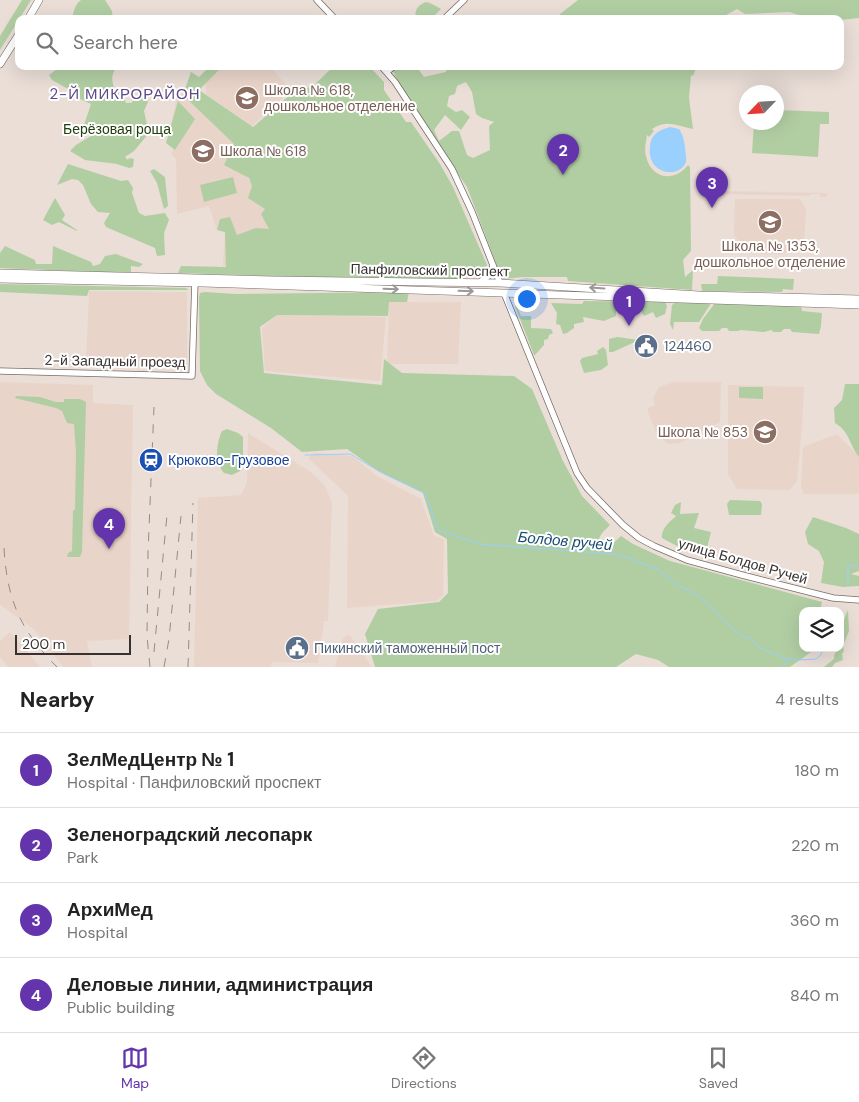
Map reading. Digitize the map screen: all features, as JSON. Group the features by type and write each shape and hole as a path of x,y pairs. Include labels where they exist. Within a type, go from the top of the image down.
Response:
{"main road":[{"path":"30,15 39,0"},
{"path":"0,64 15,40"},
{"name":"Панфиловский проспект","path":"0,273 859,305"},
{"name":"Панфиловский проспект","path":"0,279 480,282 699,295 859,299"},
{"path":"500,283 504,292"}],"street":[{"path":"316,0 331,15"},
{"path":"448,15 464,0"},
{"path":"389,70 387,72 452,169 472,212 500,283"},
{"path":"480,282 491,274 493,265"},
{"name":"2-й Западный проезд","path":"0,371 192,376 195,281"},
{"name":"улица Болдов Ручей","path":"504,292 577,473 587,488 633,534 654,546 687,560 827,596 859,600"}],"shaded area":[{"name":"Школа № 618, дошкольное отделение","path":"220,70 273,70 291,90 252,126 207,95 205,83"},
{"name":"Школа № 618","path":"178,92 247,129 229,158 260,192 301,268 275,266 273,257 265,257 265,267 223,266 225,232 217,230 209,206 177,214 176,159 171,154 174,148 167,143"},
{"path":"717,191 827,193 827,197 820,197 820,194 810,194 810,196 717,194"},
{"name":"Школа № 1353, дошкольное отделение","path":"735,199 800,199 806,209 804,245 781,254 747,253 734,235"},
{"path":"89,291 187,292 187,369 86,366"},
{"path":"389,302 461,302 458,364 387,364"},
{"path":"277,315 386,317 380,381 265,371 262,328"},
{"path":"0,382 93,385 93,403 133,405 129,639 87,641 92,667 63,667 34,629 0,605"},
{"path":"674,382 721,382 720,422 680,443 668,444 656,432 648,408 655,405 653,398 659,387"},
{"name":"Школа № 853","path":"728,385 804,387 797,481 790,490 737,489 728,474"},
{"path":"248,433 311,472 325,486 332,503 328,621 324,621 318,663 272,662 271,667 194,667 198,498 241,495 247,482"},
{"path":"837,434 859,456 859,494 804,494 801,487 803,447"},
{"path":"314,453 352,456 377,476 421,499 434,536 444,539 443,596 436,601 347,608 348,496 308,458"},
{"path":"10,632 40,667 8,667 0,657 0,641"},
{"path":"349,634 372,667 335,667 343,638"}],"green space":[{"path":"22,0 31,0 22,15 15,15 15,26 0,50 0,36"},
{"path":"81,0 105,0 112,15 73,15"},
{"path":"578,0 859,0 859,18 844,20 844,15 799,15 789,12 745,14 737,9 726,15 560,14"},
{"path":"426,2 441,9 435,15 416,15 417,8"},
{"name":"Берёзовая роща","path":"56,70 115,70 112,78 115,90 126,87 130,88 129,93 124,98 126,103 131,103 140,94 147,95 148,102 144,111 149,133 134,151 125,157 128,160 129,158 134,159 133,167 129,168 117,164 85,160 70,151 91,136 84,125 91,104 78,98 68,89 52,80 49,75"},
{"path":"206,70 219,70 199,90 253,127 292,93 313,86 330,70 373,70 384,82 384,90 406,122 411,122 440,164 453,187 487,265 485,271 458,271 458,279 178,273 181,266 226,267 225,232 217,230 220,219 230,217 237,235 256,228 269,229 261,214 265,209 248,198 252,186 249,178 224,165 234,144 183,95 191,72 199,77"},
{"path":"394,70 419,70 424,77 446,72 446,70 695,70 693,76 691,75 689,98 693,129 672,124 662,124 652,129 654,131 649,137 647,135 645,148 649,164 658,174 670,176 682,171 688,165 690,167 691,251 683,260 685,277 693,270 692,290 568,281 567,277 502,279 467,187 404,94","holes":["466,82 472,92 476,114 494,122 489,126 490,150 473,158 467,155 459,131 452,131 439,141 434,130 445,115 461,130 470,117 462,110 456,112 447,106 449,96 455,94 457,86"]},
{"path":"178,101 195,119 175,150 166,143"},
{"path":"784,110 829,112 829,124 820,124 818,157 752,153 754,130 784,130"},
{"path":"68,164 121,181 128,180 133,188 132,193 139,213 145,216 165,213 169,220 164,233 165,255 157,256 155,248 106,227 104,223 110,213 98,212 91,204 83,185 78,180 72,179 57,185"},
{"path":"154,169 165,177 168,206 164,209 157,183 150,171"},
{"path":"233,177 237,193 204,202 200,185"},
{"path":"55,198 65,215 62,220 77,231 59,222 52,225 43,220"},
{"path":"5,246 35,260 36,264 52,264 53,246 91,262 93,266 100,264 105,256 116,254 143,264 139,267 131,266 131,272 0,268 0,253"},
{"path":"718,276 794,279 793,290 783,289 782,292 702,291 701,284 717,284"},
{"path":"0,284 186,288 189,290 89,290 87,296 0,292"},
{"path":"409,292 407,302 389,302 388,316 277,315 260,327 264,373 382,385 384,359 402,373 514,376 532,389 563,461 582,496 610,525 600,537 599,546 608,548 621,536 633,544 670,561 822,602 821,607 799,607 799,652 811,652 790,667 669,667 658,660 636,654 616,667 375,667 365,634 378,609 439,602 448,593 447,539 435,532 423,493 378,471 347,449 302,452 271,428 216,394 207,385 200,371 200,293"},
{"path":"584,301 665,302 667,306 665,314 656,318 653,312 644,316 641,311 632,315 629,310 616,310 616,316 604,321 583,317 584,322 574,324 574,328 563,334 560,325 556,324 557,313 551,303 582,304"},
{"path":"676,302 710,303 710,305 699,322 674,322 673,330 670,324 672,305"},
{"path":"715,303 801,305 802,311 822,313 819,334 792,332 790,329 784,329 781,332 773,332 772,330 764,332 729,331 727,328 722,328 719,331 702,331 699,328 703,319"},
{"path":"515,306 521,316 531,316 531,328 551,329 553,333 549,335 548,339 544,340 544,345 535,355 534,355"},
{"path":"617,337 639,340 609,352 609,339"},
{"path":"603,347 606,350 608,365 601,370 584,373 580,361 582,358 598,354 597,351"},
{"path":"845,384 859,384 859,457 847,434 835,423 834,408 842,400"},
{"path":"739,387 763,387 763,399 739,398"},
{"path":"16,396 40,397 56,402 64,402 64,399 80,399 86,402 82,552 80,557 67,557 68,553 72,551 73,511 75,509 76,452 74,424 67,423 62,411 56,408 15,398"},
{"path":"227,429 243,437 243,459 240,471 232,475 224,473 217,458 220,436 222,431"},
{"path":"730,500 760,501 762,504 761,515 729,515 727,504"},
{"path":"681,502 680,514 699,513 694,528 711,532 705,556 677,546 662,538 664,528 676,516 671,513 675,505"},
{"path":"813,517 859,534 859,571 851,574 859,576 859,586 843,587 821,583 824,562 819,551 808,544 805,532"},
{"path":"848,610 849,631 844,644 844,619"},
{"path":"843,652 843,660 835,663 832,667 824,667 834,659 835,653"}],"water":[{"path":"670,127 679,129 681,133 686,159 683,167 671,172 658,168 650,156 652,138 659,131"}],"waterway":[{"name":"Болдов ручей","path":"305,455 350,454 384,474 425,493 438,530 479,544 613,554 629,558 659,570 678,585 700,597 726,623 742,636 751,638 760,648 784,658 797,660 816,659 821,652"},
{"name":"Болдов ручей","path":"848,583 848,565 859,566"},
{"path":"783,667 789,660"}],"railway":[{"path":"150,667 147,636 148,553 154,407"},
{"path":"188,667 193,503"},
{"path":"154,652 167,515"},
{"path":"164,667 169,639 181,516"},
{"path":"4,548 8,583 18,613 34,640 57,667"}],"place":[{"name":"Школа № 618, дошкольное отделение","path":"247,98"},
{"name":"Школа № 618","path":"203,151"},
{"name":"Зеленоградский лесопарк","path":"563,175"},
{"name":"АрхиМед","path":"712,208"},
{"name":"Школа № 1353, дошкольное отделение","path":"770,222"},
{"name":"ЗелМедЦентр № 1","path":"629,326"},
{"name":"124460","path":"646,346"},
{"name":"Школа № 853","path":"765,432"},
{"name":"Крюково-Грузовое","path":"151,460"},
{"name":"Деловые линии, администрация","path":"109,549"},
{"name":"Пикинский таможенный пост","path":"297,648"}],"district":[{"name":"2-Й МИКРОРАЙОН","path":"125,94"}]}
